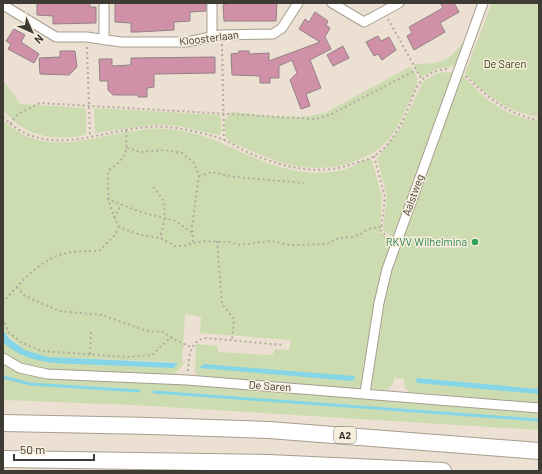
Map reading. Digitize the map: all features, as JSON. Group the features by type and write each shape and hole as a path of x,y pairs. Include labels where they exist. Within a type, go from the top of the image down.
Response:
{"highway":[{"name":"A2","path":"3,423 144,425 269,430 539,452"},
{"path":"3,459 268,463 443,471"}],"street":[{"path":"104,3 104,40"},
{"path":"212,3 212,37"},
{"name":"Kloosterlaan","path":"3,6 56,37 87,38 121,42 186,42 221,35 272,34 282,28 298,3"},
{"path":"332,3 364,22 399,3"},
{"name":"Aalstweg","path":"365,393 379,303 396,242 483,3"},
{"name":"De Saren","path":"3,358 20,368 47,374 187,380 539,408"}],"path":[{"path":"384,11 422,80"},
{"path":"221,35 224,140"},
{"path":"87,38 90,137"},
{"path":"3,117 10,124 24,133 47,141 62,141 90,137 150,126 165,127 197,131 224,140 264,159 303,169 333,169 374,156 399,129 422,80 438,71 448,69 458,71 489,98 503,107 539,120"},
{"path":"10,124 18,114 40,103 223,115 315,119 330,114 416,70"},
{"path":"126,130 126,148 123,160 108,171 108,199 114,218 119,227 141,235 160,238 175,246 183,246 193,243 217,242 229,242 240,245 270,241 292,245 317,245 326,244 339,238 361,234 368,229 381,228"},
{"path":"126,148 140,152 164,150 182,153 194,163 199,176 193,243"},
{"path":"374,156 385,197 381,228 384,235 396,242"},
{"path":"199,176 212,172 235,177 304,183"},
{"path":"153,187 164,200 164,218 160,238"},
{"path":"108,199 175,221 193,234"},
{"path":"114,218 121,204"},
{"path":"3,303 38,268 58,256 80,251 99,251 114,236 119,227"},
{"path":"217,242 222,304 234,319 232,341"},
{"path":"18,287 25,296 59,311 102,315 147,332 163,332 191,346"},
{"path":"3,318 8,332 21,342 40,351 128,357 152,355 171,337"},
{"path":"90,354 91,332"},
{"path":"187,380 191,346 198,340 205,338 284,345"}],"green space":[{"name":"De Saren","path":"492,3 539,3 539,117 518,112 498,102 481,89 465,73"},
{"path":"467,37 456,66 437,69 424,76 420,76 413,64 432,63 445,60 456,51"},
{"path":"411,66 416,76 417,83 401,120 391,136 380,148 373,153 355,161 338,166 322,168 291,165 260,155 230,141 226,137 224,122 231,112 292,117 316,115 327,112"},
{"path":"437,73 454,73 394,236 391,236 383,230 387,195 377,158 400,129 423,82"},
{"name":"RKVV Wilhelmina","path":"462,75 498,107 518,116 539,121 539,389 418,378 414,381 539,394 539,403 409,392 405,388 404,379 394,378 393,384 387,390 370,387 373,356 390,269 458,76"},
{"path":"3,80 20,104 86,108 86,134 76,137 51,137 33,132 16,123 3,109"},
{"path":"94,108 220,115 222,131 220,135 217,135 183,127 150,125 95,133"},
{"path":"3,120 19,133 36,140 54,142 72,142 129,131 148,129 184,131 209,138 274,165 297,171 320,173 337,171 369,159 372,160 382,197 380,232 393,243 363,385 357,388 199,377 195,372 196,344 217,346 218,352 267,355 273,354 275,349 289,350 291,340 200,333 201,317 185,314 182,362 186,361 174,375 47,370 23,364 4,352 3,342 7,346 47,362 174,368 176,362 48,357 25,350 4,332"},
{"path":"3,365 19,372 47,379 203,386 539,412 539,430 133,405 3,400"}],"water":[{"path":"3,331 11,340 25,350 48,357 178,363 174,368 171,368 74,364 36,360 13,350 3,342"},
{"path":"204,364 354,376 355,378 352,381 199,368"},
{"path":"418,378 539,389 539,394 417,383 415,380"}],"building":[{"path":"37,3 90,3 90,7 96,7 96,23 53,24 53,16 37,15"},
{"path":"115,3 206,3 206,11 190,12 190,21 174,22 174,30 131,32 131,23 115,22"},
{"path":"230,3 277,3 276,21 224,21 223,5"},
{"path":"440,3 454,3 459,12 440,23 445,32 414,50 407,36 412,33 409,27 443,8"},
{"path":"315,12 328,21 326,25 330,28 325,37 331,49 310,60 321,88 306,94 310,106 301,109 290,80 297,73 292,60 279,66 279,78 270,78 270,83 260,83 260,76 232,75 231,54 239,53 239,51 249,51 249,54 269,53 269,61 320,42 299,29 305,19 309,22"},
{"path":"14,29 25,35 21,42 39,54 34,63 8,49 11,44 6,41"},
{"path":"378,36 381,41 389,37 396,50 382,60 378,54 374,56 366,42"},
{"path":"343,46 349,58 333,66 327,55"},
{"path":"60,51 75,51 77,67 69,75 40,74 39,58 60,57"},
{"path":"215,57 215,73 154,74 154,87 147,88 147,97 138,97 138,95 113,95 108,90 108,81 100,81 99,59 112,59 112,66 131,65 131,58"}],"waterway":[{"path":"3,377 30,384 139,391"},
{"path":"154,392 539,420"}],"place":[{"name":"RKVV Wilhelmina","path":"475,242"}]}
